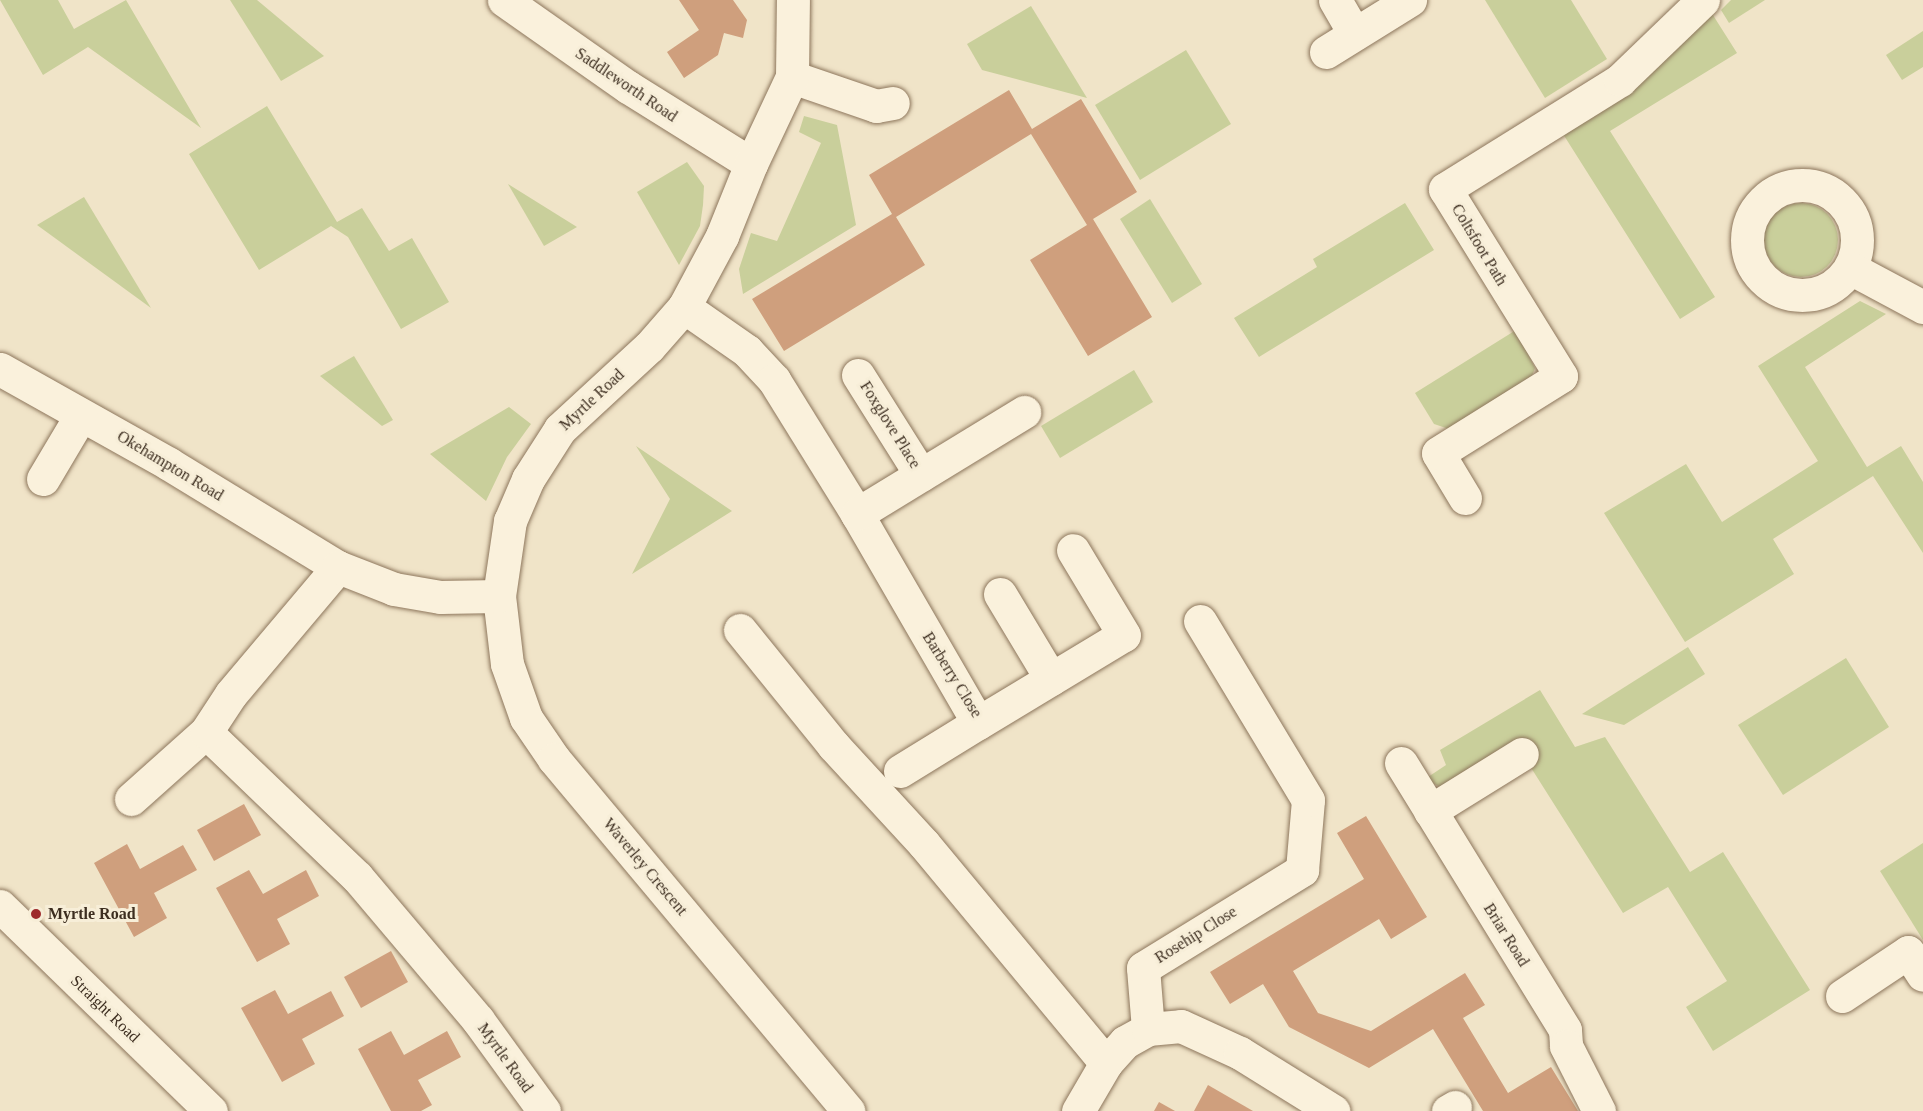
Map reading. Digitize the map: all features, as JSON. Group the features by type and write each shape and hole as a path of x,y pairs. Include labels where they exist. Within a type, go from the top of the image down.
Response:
{"street":[{"name":"Saddleworth Road","path":"504,0 628,87 751,164"},
{"name":"Myrtle Road","path":"499,596 510,520 528,478 560,429 649,346 684,307 722,236 751,164 792,77 794,0"},
{"path":"1335,0 1355,34"},
{"path":"1326,52 1410,0"},
{"name":"Coltsfoot Path","path":"1465,498 1438,453 1561,376 1445,189 1620,80 1703,0"},
{"path":"792,77 876,106 893,103"},
{"path":"1850,268 1923,307"},
{"name":"Barberry Close","path":"684,307 747,351 774,380 857,514 978,723 1124,635 1073,550"},
{"name":"Okehampton Road","path":"2,375 81,415 338,567"},
{"name":"Foxglove Place","path":"858,375 921,475"},
{"path":"857,514 1024,412"},
{"path":"43,479 81,415"},
{"path":"131,799 206,732 231,694 338,567 394,589 440,597 499,596"},
{"path":"1000,594 1051,679"},
{"name":"Waverley Crescent","path":"499,596 507,664 526,718 554,759 848,1111"},
{"name":"Rosehip Close","path":"1148,1029 1143,968 1302,870 1308,800 1200,621"},
{"path":"740,630 833,745 924,844 1106,1063"},
{"path":"900,771 978,723"},
{"name":"Myrtle Road","path":"206,732 357,877 478,1020 544,1111"},
{"path":"1430,811 1522,754"},
{"name":"Briar Road","path":"1401,762 1565,1030 1566,1047 1599,1111"},
{"name":"Straight Road","path":"0,906 211,1111"},
{"path":"1842,996 1908,952 1923,975"},
{"path":"1078,1111 1106,1063 1125,1042 1148,1029 1181,1026 1240,1053 1333,1111"}],"green space":[{"path":"0,0 58,0 74,29 126,0 201,128 88,47 43,75"},
{"path":"230,0 257,0 324,56 281,81"},
{"path":"1485,0 1571,0 1607,59 1545,98"},
{"path":"1731,0 1765,0 1729,23 1721,10"},
{"path":"1031,6 1087,98 982,70 967,44"},
{"path":"1711,12 1737,53 1610,131 1715,297 1680,319 1563,134 1628,93"},
{"path":"1923,31 1923,67 1902,80 1886,55"},
{"path":"1186,50 1231,124 1140,180 1095,105"},
{"path":"267,106 337,222 362,208 389,251 412,238 449,302 401,329 348,237 331,226 259,270 189,154"},
{"path":"804,116 837,125 856,225 743,294 739,269 751,233 777,241 821,143 799,132"},
{"path":"687,162 704,186 703,205 700,226 679,265 637,192"},
{"path":"508,184 577,227 544,246"},
{"path":"84,197 151,308 37,225"},
{"path":"1150,199 1202,284 1172,303 1120,219"},
{"path":"1405,203 1434,250 1259,357 1234,318 1317,267 1313,259"},
{"path":"1794,203 1808,203 1822,209 1832,219 1838,233 1836,254 1822,271 1808,277 1794,277 1780,271 1770,261 1764,247 1764,233 1770,219 1780,209"},
{"path":"1860,301 1886,314 1805,367 1867,467 1901,446 1923,482 1923,553 1873,476 1773,539 1794,574 1685,642 1604,513 1686,464 1722,522 1818,461 1758,366"},
{"path":"1516,330 1535,368 1529,384 1455,431 1434,424 1415,393"},
{"path":"354,356 393,420 382,426 320,376"},
{"path":"1134,370 1153,402 1060,458 1041,426"},
{"path":"509,407 531,424 507,457 486,501 430,454"},
{"path":"636,446 732,511 632,574 670,499"},
{"path":"1688,647 1705,674 1624,725 1582,714"},
{"path":"1846,658 1889,727 1783,795 1738,725"},
{"path":"1540,690 1575,747 1605,737 1690,872 1723,852 1810,990 1713,1051 1686,1007 1727,981 1668,887 1623,913 1516,744 1442,788 1425,779 1446,765 1440,750"},
{"path":"1923,843 1923,940 1880,871"}],"building":[{"path":"679,0 733,0 747,20 743,38 724,33 718,55 684,78 667,52 699,30"},
{"path":"1009,90 1032,129 1081,99 1137,192 1093,219 1152,317 1088,356 1030,260 1087,225 1031,134 896,217 925,265 784,351 752,299 892,214 869,175"},
{"path":"244,804 261,835 214,861 197,830"},
{"path":"1366,816 1427,917 1391,939 1379,919 1293,971 1318,1013 1371,1031 1465,973 1485,1005 1463,1018 1508,1093 1551,1067 1578,1111 1483,1111 1433,1029 1369,1068 1289,1027 1263,984 1230,1004 1210,972 1364,879 1337,833"},
{"path":"127,844 140,869 183,845 197,870 154,893 167,918 134,937 94,863"},
{"path":"249,870 263,894 306,870 319,896 277,919 290,944 257,962 216,888"},
{"path":"391,951 408,982 361,1008 344,977"},
{"path":"275,990 288,1014 331,991 344,1016 302,1039 315,1064 282,1082 241,1008"},
{"path":"391,1031 404,1055 447,1031 461,1057 418,1080 432,1105 421,1111 391,1111 358,1049"},
{"path":"1208,1085 1253,1111 1194,1111"},
{"path":"1159,1102 1175,1111 1154,1111"}],"place":[{"name":"Myrtle Road","path":"36,914"}]}
